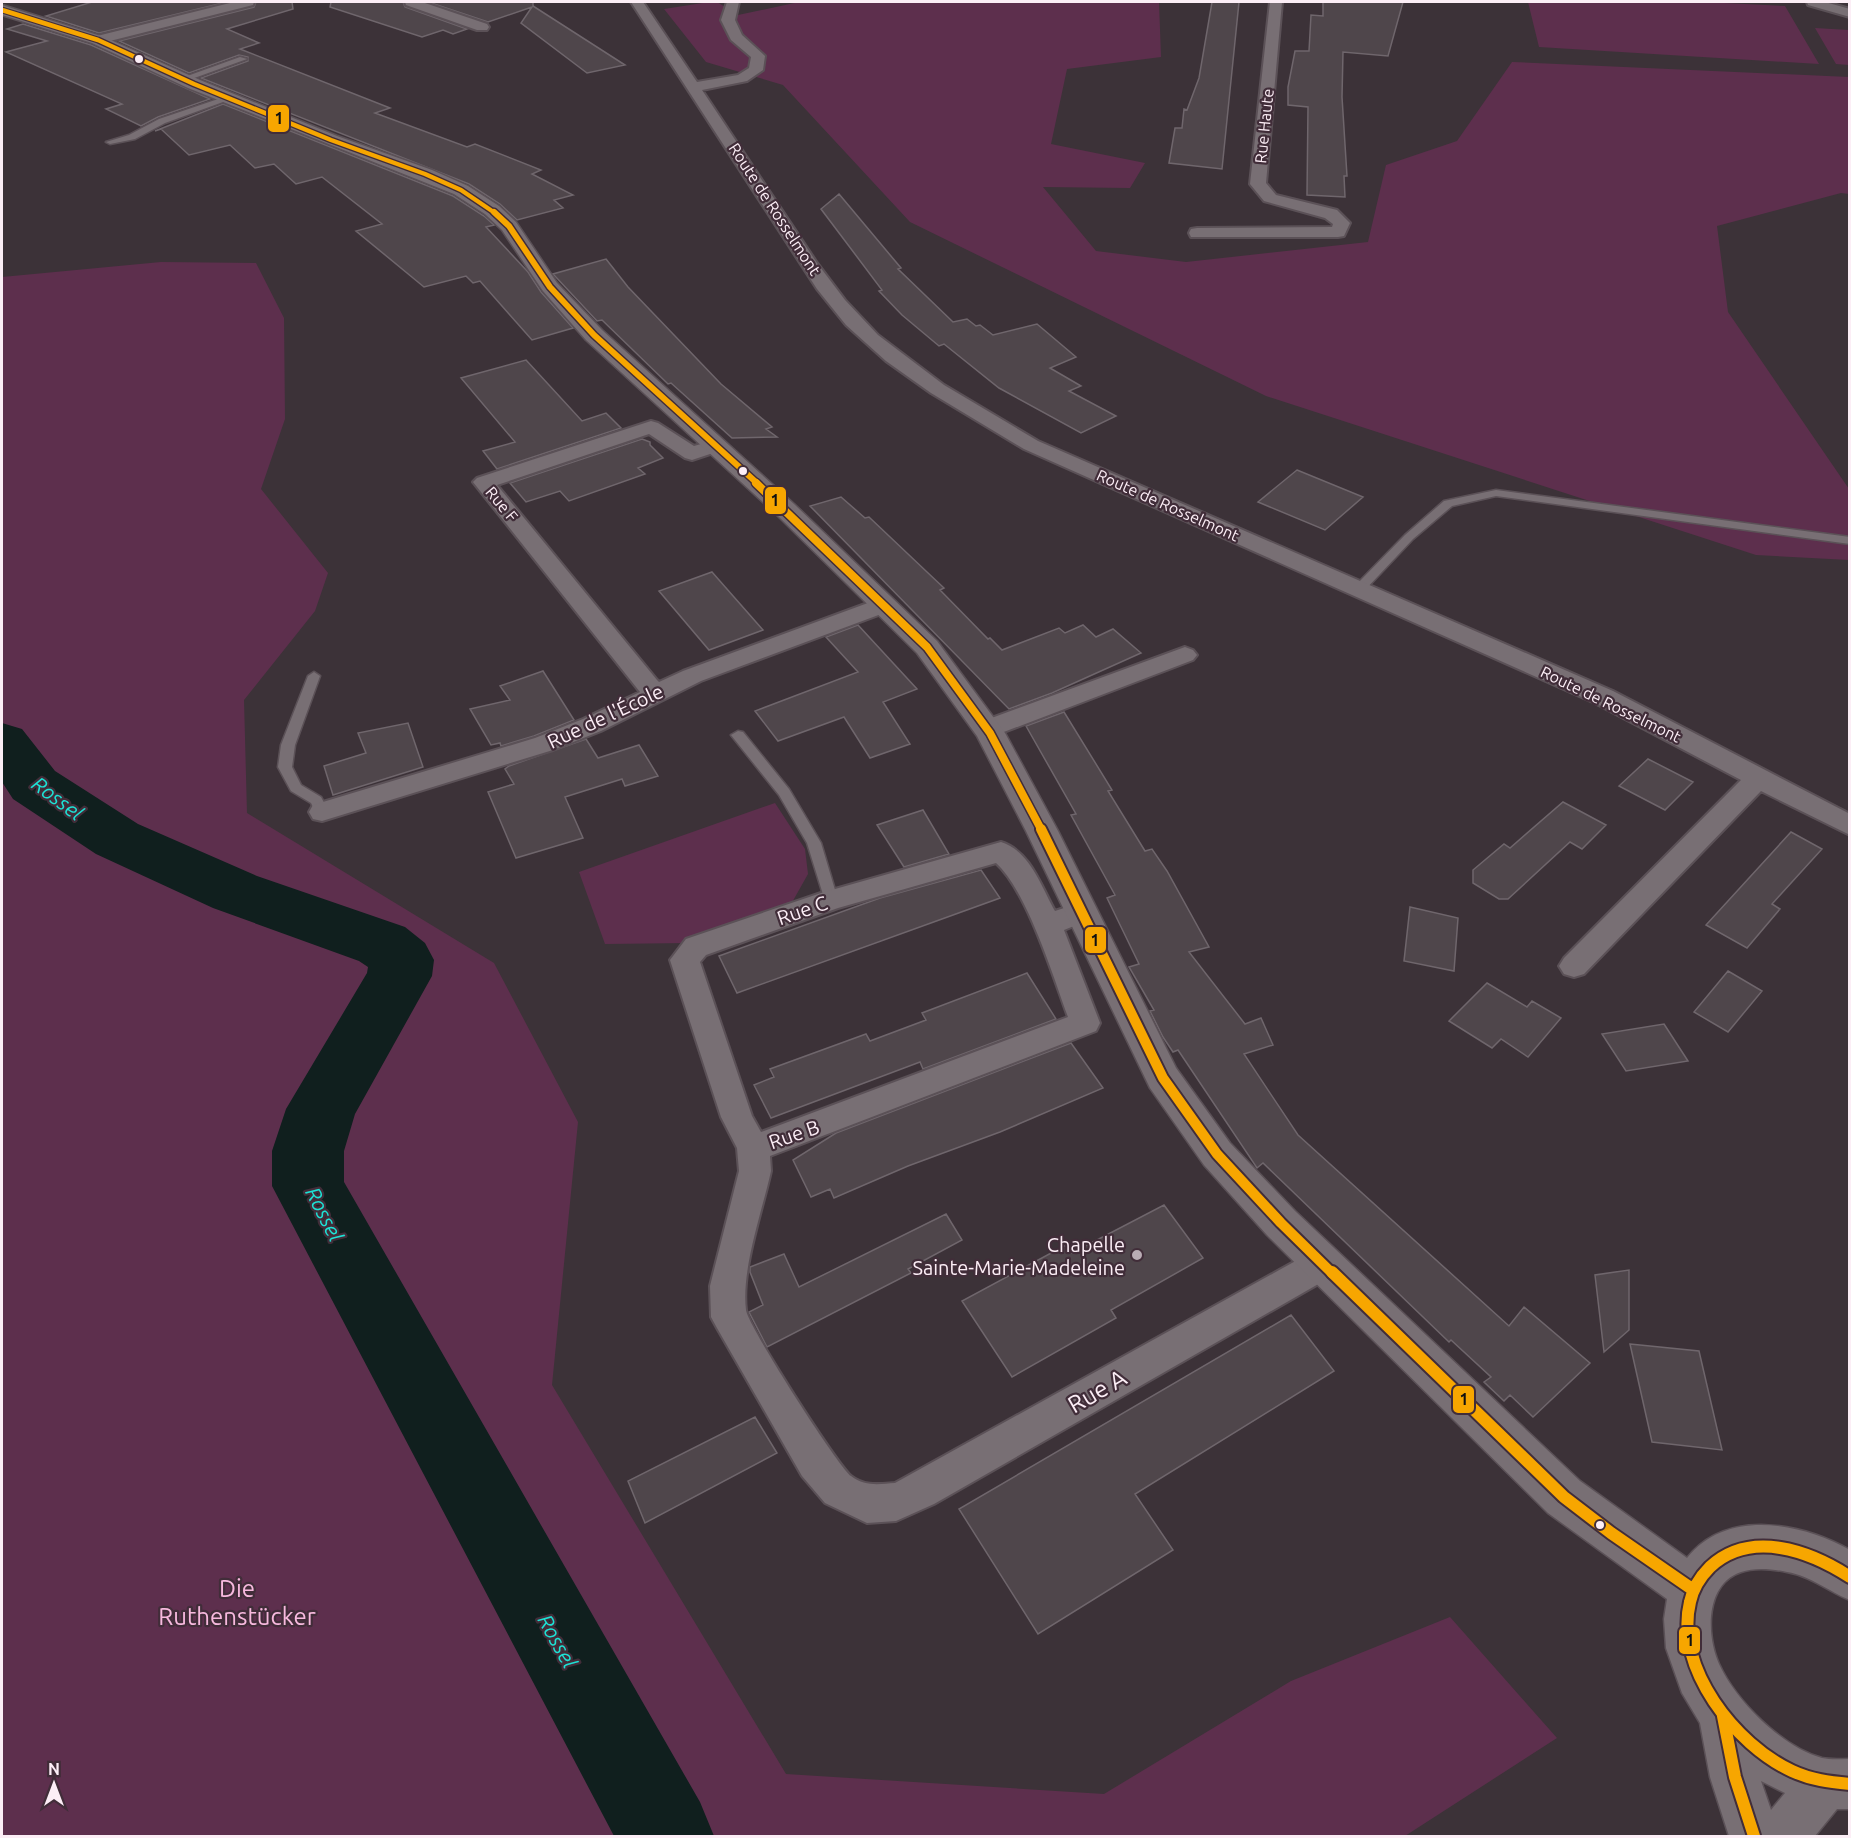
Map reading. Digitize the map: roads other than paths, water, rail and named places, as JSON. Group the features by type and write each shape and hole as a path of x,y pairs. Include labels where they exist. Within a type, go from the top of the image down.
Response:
{"main road":[{"path":"2,10 98,40 183,79 331,140 425,174 479,200 509,226 550,287 572,313 927,647 987,729 1042,831 1163,1078 1217,1154 1322,1264 1434,1369 1564,1497 1611,1533 1692,1589"},
{"path":"1838,1784 1788,1771 1752,1746 1723,1716 1697,1672 1686,1628 1692,1589 1714,1561 1748,1546 1789,1548 1834,1565 1850,1577"},
{"path":"1723,1716 1735,1777 1754,1836"},
{"path":"1782,1836 1838,1784"}],"street":[{"path":"98,40 248,2"},
{"path":"411,2 482,27"},
{"name":"Route de Rosselmont","path":"637,2 669,55 694,87 822,281 853,321 948,397 1031,446 1604,697 1756,779 1850,826"},
{"path":"694,87 742,78 756,70 758,56 736,36 728,20 733,2"},
{"name":"Rue Haute","path":"1197,233 1338,232 1342,224 1331,214 1270,198 1258,184 1276,2"},
{"path":"1813,2 1846,9"},
{"name":"Rue F","path":"656,692 648,686 484,482 651,427 692,453 715,446"},
{"name":"Rue de l'École","path":"322,812 544,744 592,725 692,676 884,605"},
{"path":"987,729 1185,655"},
{"path":"1574,966 1756,779"},
{"name":"Rue C","path":"753,1148 737,1117 685,960 696,947 831,900 1001,852 1016,865 1047,923"},
{"path":"1047,923 1082,915"},
{"name":"Rue B","path":"867,1504 838,1490 815,1463 729,1317 727,1286 755,1171 753,1148 796,1134 1085,1023 1047,923"},
{"name":"Rue A","path":"867,1504 896,1502 921,1491 1322,1264"}],"lane":[{"path":"183,79 243,59"},
{"path":"110,142 132,137 162,121 230,98"},
{"path":"1359,589 1409,537 1448,503 1496,493 1850,541"},
{"path":"314,676 288,745 285,767 296,788 315,800 322,812"},
{"path":"738,735 784,792 814,843 831,900"}],"waterway":[{"name":"Rossel","path":"2,742 34,785 117,839 235,892 382,944 402,960 399,976 321,1109 308,1151 308,1186 666,1836"}],"place":[{"name":"Chapelle Sainte-Marie-Madeleine","path":"1137,1255"}],"park label":[{"name":"Die Ruthenstücker","path":"237,1602"}]}
